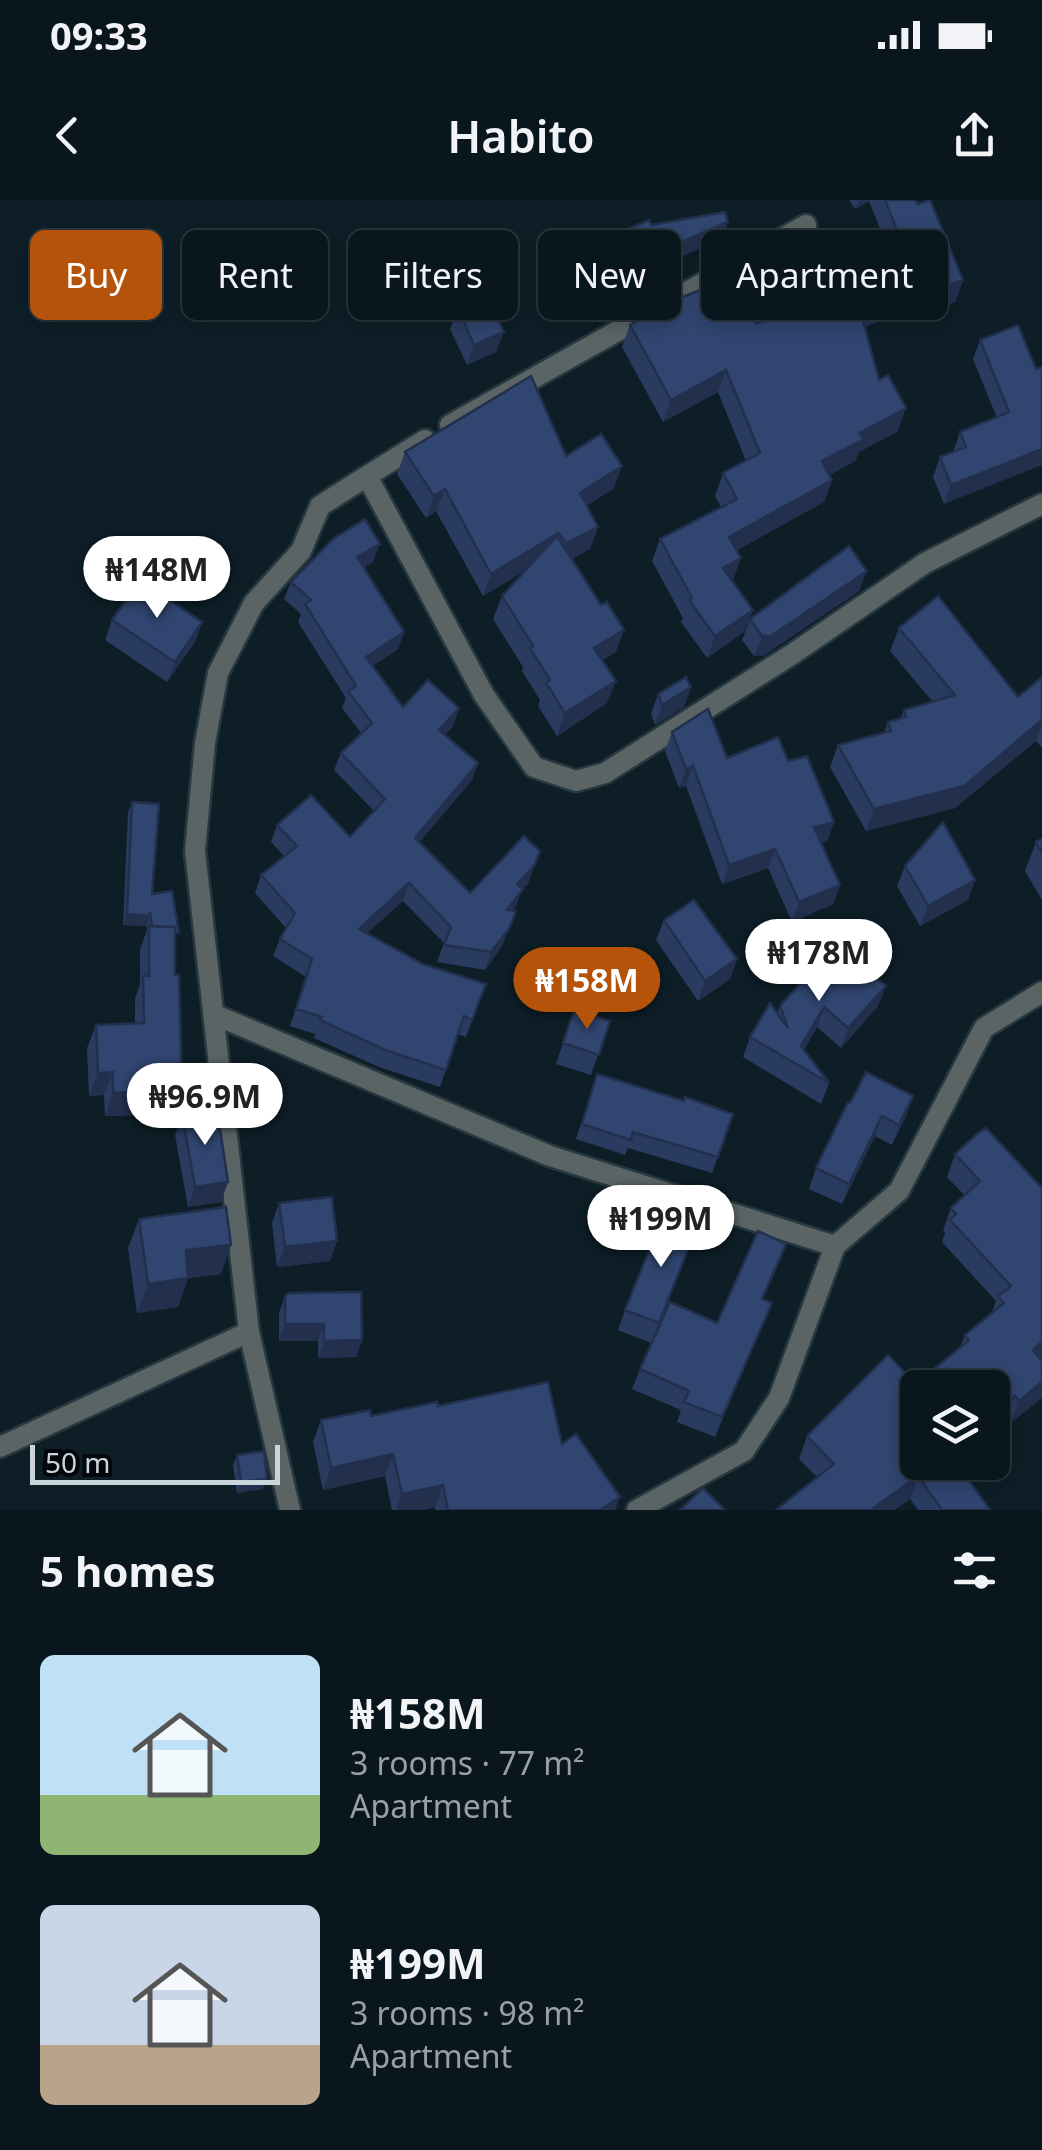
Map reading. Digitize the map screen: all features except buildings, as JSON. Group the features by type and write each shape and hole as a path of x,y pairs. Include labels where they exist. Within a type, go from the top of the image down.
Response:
{"street":[{"path":"290,1510 249,1332 194,851 205,743 218,673 254,603 300,551 320,506 491,400 806,225"},
{"path":"366,476 484,695 534,766 576,781 605,773 791,655 926,563 1042,504"},
{"path":"637,1510 744,1450 779,1398 835,1246 899,1191 984,1028 1042,992"},
{"path":"213,1014 550,1156 835,1246"},
{"path":"0,1447 249,1332"}]}
